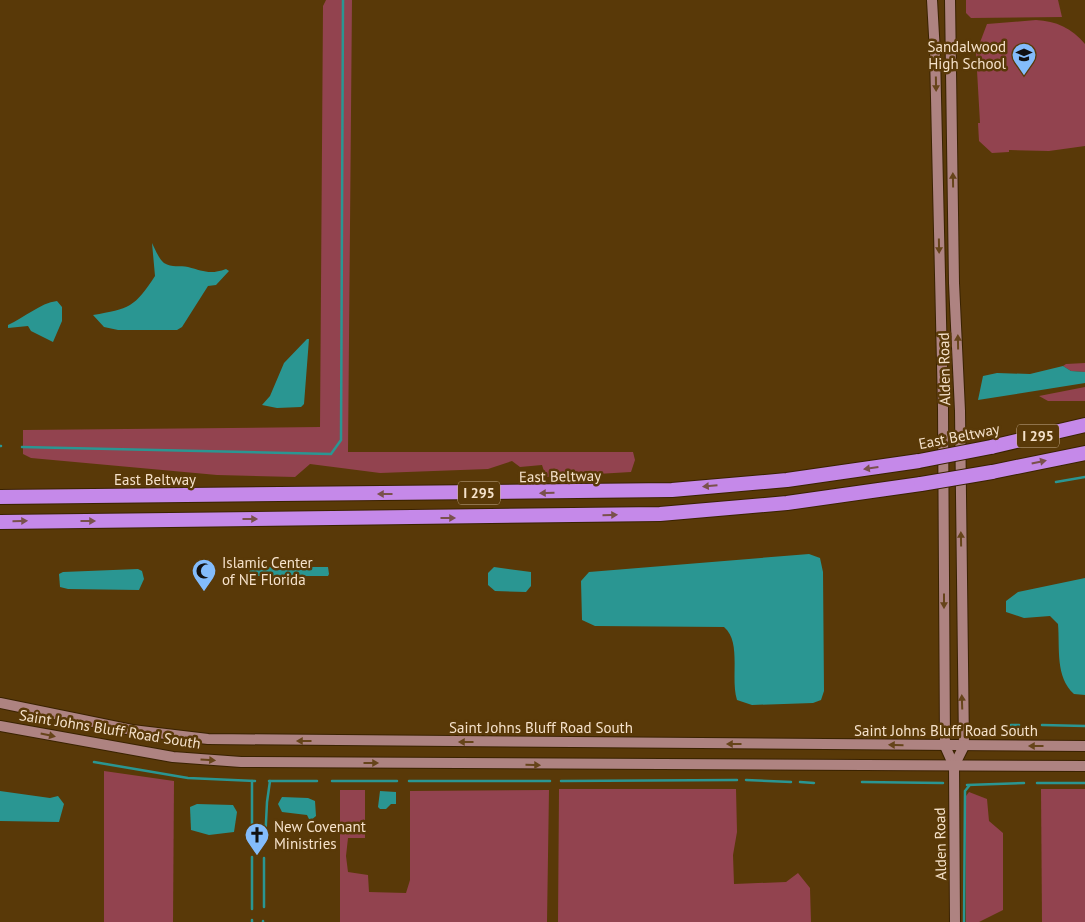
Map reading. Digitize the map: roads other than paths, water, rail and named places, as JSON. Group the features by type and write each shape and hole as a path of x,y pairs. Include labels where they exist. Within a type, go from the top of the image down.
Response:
{"highway":[{"name":"East Beltway","path":"0,497 533,493 672,490 787,480 919,461 991,447 1085,425"},
{"name":"I 295","path":"0,522 660,514 787,503 921,484 992,472 1085,452"}],"main road":[{"name":"Alden Road","path":"932,0 935,53 942,374 945,746 954,766 955,922"},
{"name":"Alden Road","path":"950,0 954,283 959,374 964,746 954,766"},
{"path":"942,374 959,374"},
{"path":"945,561 961,560"},
{"name":"Saint Johns Bluff Road South","path":"0,703 132,730 208,739 1085,746"},
{"name":"Saint Johns Bluff Road South","path":"0,726 173,757 241,762 1085,766"}],"water":[{"path":"152,243 160,259 167,265 188,267 207,272 226,269 229,271 216,285 208,286 182,327 177,330 118,330 104,327 93,315 115,311 130,305 142,294 155,276"},
{"path":"57,301 62,307 62,321 53,342 31,331 28,326 8,328 8,325 38,308"},
{"path":"309,339 304,404 301,407 277,408 262,405 270,396 284,363"},
{"path":"1063,366 1071,371 1085,372 1085,383 978,400 983,376 997,373 1030,374"},
{"path":"809,554 820,558 823,572 824,691 821,700 813,703 752,705 737,700 733,642 724,627 595,626 582,620 581,581 589,572"},
{"path":"254,567 328,567 329,574 328,576 251,576 249,574 250,570"},
{"path":"494,567 531,572 531,586 526,592 495,591 488,585 488,573"},
{"path":"138,569 142,571 144,579 139,590 68,589 60,587 59,574 63,572"},
{"path":"1085,578 1085,695 1074,694 1064,679 1060,662 1058,624 1050,616 1024,618 1006,612 1006,601 1018,592"},
{"path":"0,791 50,798 58,796 64,804 59,822 0,821"},
{"path":"380,791 396,792 396,804 391,804 386,809 380,809 378,807"},
{"path":"282,797 308,798 315,801 316,816 310,821 307,815 282,812 278,804"},
{"path":"197,804 233,805 237,812 234,832 209,835 191,830 190,807"}],"waterway":[{"path":"22,447 331,454 341,440 343,0"},
{"path":"1056,482 1085,477"},
{"path":"1011,725 1019,725"},
{"path":"1042,725 1085,726"},
{"path":"94,762 188,778 255,781"},
{"path":"561,781 737,780"},
{"path":"746,780 791,782"},
{"path":"252,781 252,846"},
{"path":"269,781 317,781"},
{"path":"265,842 270,781"},
{"path":"332,781 397,781"},
{"path":"409,781 550,781"},
{"path":"800,782 814,783"},
{"path":"862,782 943,783"},
{"path":"967,785 1024,783"},
{"path":"1037,783 1085,783"},
{"path":"964,922 965,791 969,786"},
{"path":"252,857 252,909"},
{"path":"264,858 264,907"}],"place":[{"name":"Sandalwood High School","path":"1024,76"},
{"name":"Islamic Center of NE Florida","path":"204,592"},
{"name":"New Covenant Ministries","path":"257,856"}]}
